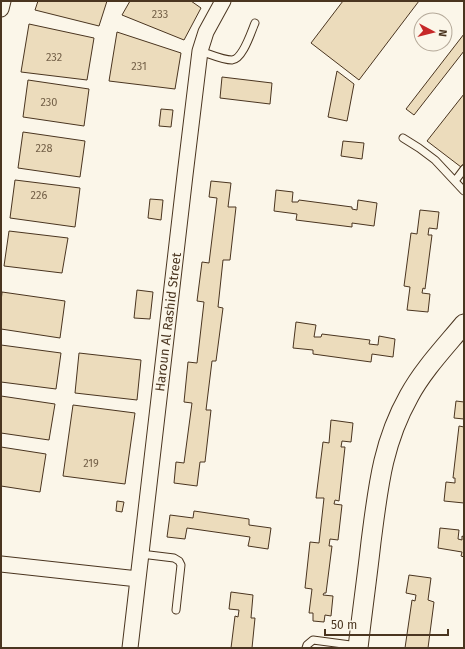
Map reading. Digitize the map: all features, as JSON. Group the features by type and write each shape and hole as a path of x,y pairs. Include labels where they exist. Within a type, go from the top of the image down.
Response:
{"street":[{"path":"1,9 3,1"},
{"name":"Haroun Al Rashid Street","path":"130,648 200,51 206,32 223,1"},
{"path":"358,647 379,482 385,452 396,423 409,396 426,370 464,324"},
{"path":"1,564 138,580"}],"lane":[{"path":"200,51 227,60 234,60 239,56 243,49 255,23"},
{"path":"403,138 435,160 464,191"},
{"path":"455,181 464,169"},
{"path":"141,554 174,558 179,561 181,565 176,610"},
{"path":"306,648 307,645 313,640 358,647"}],"building":[{"path":"38,1 107,1 99,26 35,10"},
{"path":"130,1 191,1 201,8 184,40 122,15"},
{"path":"343,1 419,1 359,80 311,43"},
{"path":"29,24 94,38 87,80 21,72"},
{"path":"117,32 181,53 175,89 109,81"},
{"path":"464,34 464,51 414,115 406,109 450,52 453,52 453,48"},
{"path":"337,71 354,84 347,121 328,117"},
{"path":"222,77 272,83 270,104 220,98"},
{"path":"28,80 89,89 84,126 23,117"},
{"path":"464,94 464,163 461,167 427,141"},
{"path":"161,109 173,110 171,127 159,126"},
{"path":"23,132 85,141 80,177 18,168"},
{"path":"343,141 364,143 362,159 341,156"},
{"path":"15,180 80,188 75,227 10,218"},
{"path":"211,181 231,183 228,207 236,207 230,260 223,260 218,307 223,308 216,361 212,361 206,410 211,410 205,462 200,462 197,486 174,483 176,462 184,463 192,403 184,402 188,362 197,363 204,302 197,301 202,262 209,263 217,198 209,197"},
{"path":"276,190 293,192 292,202 298,202 299,200 352,207 352,209 357,210 358,200 377,203 374,226 352,223 352,227 296,220 297,214 274,211"},
{"path":"150,199 163,200 161,220 148,218"},
{"path":"420,210 439,212 437,229 429,228 428,235 432,235 425,289 423,288 422,293 430,294 428,312 407,310 410,287 404,286 411,233 417,234"},
{"path":"9,231 68,238 62,273 4,266"},
{"path":"137,290 153,292 150,319 134,318"},
{"path":"2,292 65,301 60,338 1,329"},
{"path":"296,322 316,325 314,337 321,337 322,334 370,340 369,344 378,345 379,336 395,339 393,357 372,354 371,362 313,354 313,350 293,348"},
{"path":"1,345 61,353 56,389 1,382"},
{"path":"79,353 141,360 137,400 75,393"},
{"path":"1,396 55,404 49,440 1,433"},
{"path":"456,401 464,402 464,419 454,418"},
{"path":"73,405 135,413 125,484 63,476"},
{"path":"331,420 353,423 351,442 342,441 341,447 345,447 339,501 335,500 334,504 342,505 338,540 330,539 329,546 332,546 326,593 323,595 333,596 331,616 325,615 324,622 313,621 313,613 309,613 312,589 305,588 310,542 319,543 324,498 316,498 323,442 329,443"},
{"path":"459,426 464,427 464,503 444,501 446,482 455,483 455,478 453,478"},
{"path":"1,447 46,454 40,492 1,486"},
{"path":"117,501 124,502 122,512 116,511"},
{"path":"194,511 249,519 249,525 271,528 268,549 248,546 250,537 187,528 185,539 167,537 170,515 193,518"},
{"path":"440,528 459,530 458,539 462,540 462,536 464,537 464,557 461,556 462,552 438,548"},
{"path":"409,575 431,578 428,600 434,602 428,648 405,648 412,600 415,601 416,595 406,593"},
{"path":"231,592 253,595 251,618 255,618 252,648 231,648 235,616 238,617 239,610 229,609"}]}
